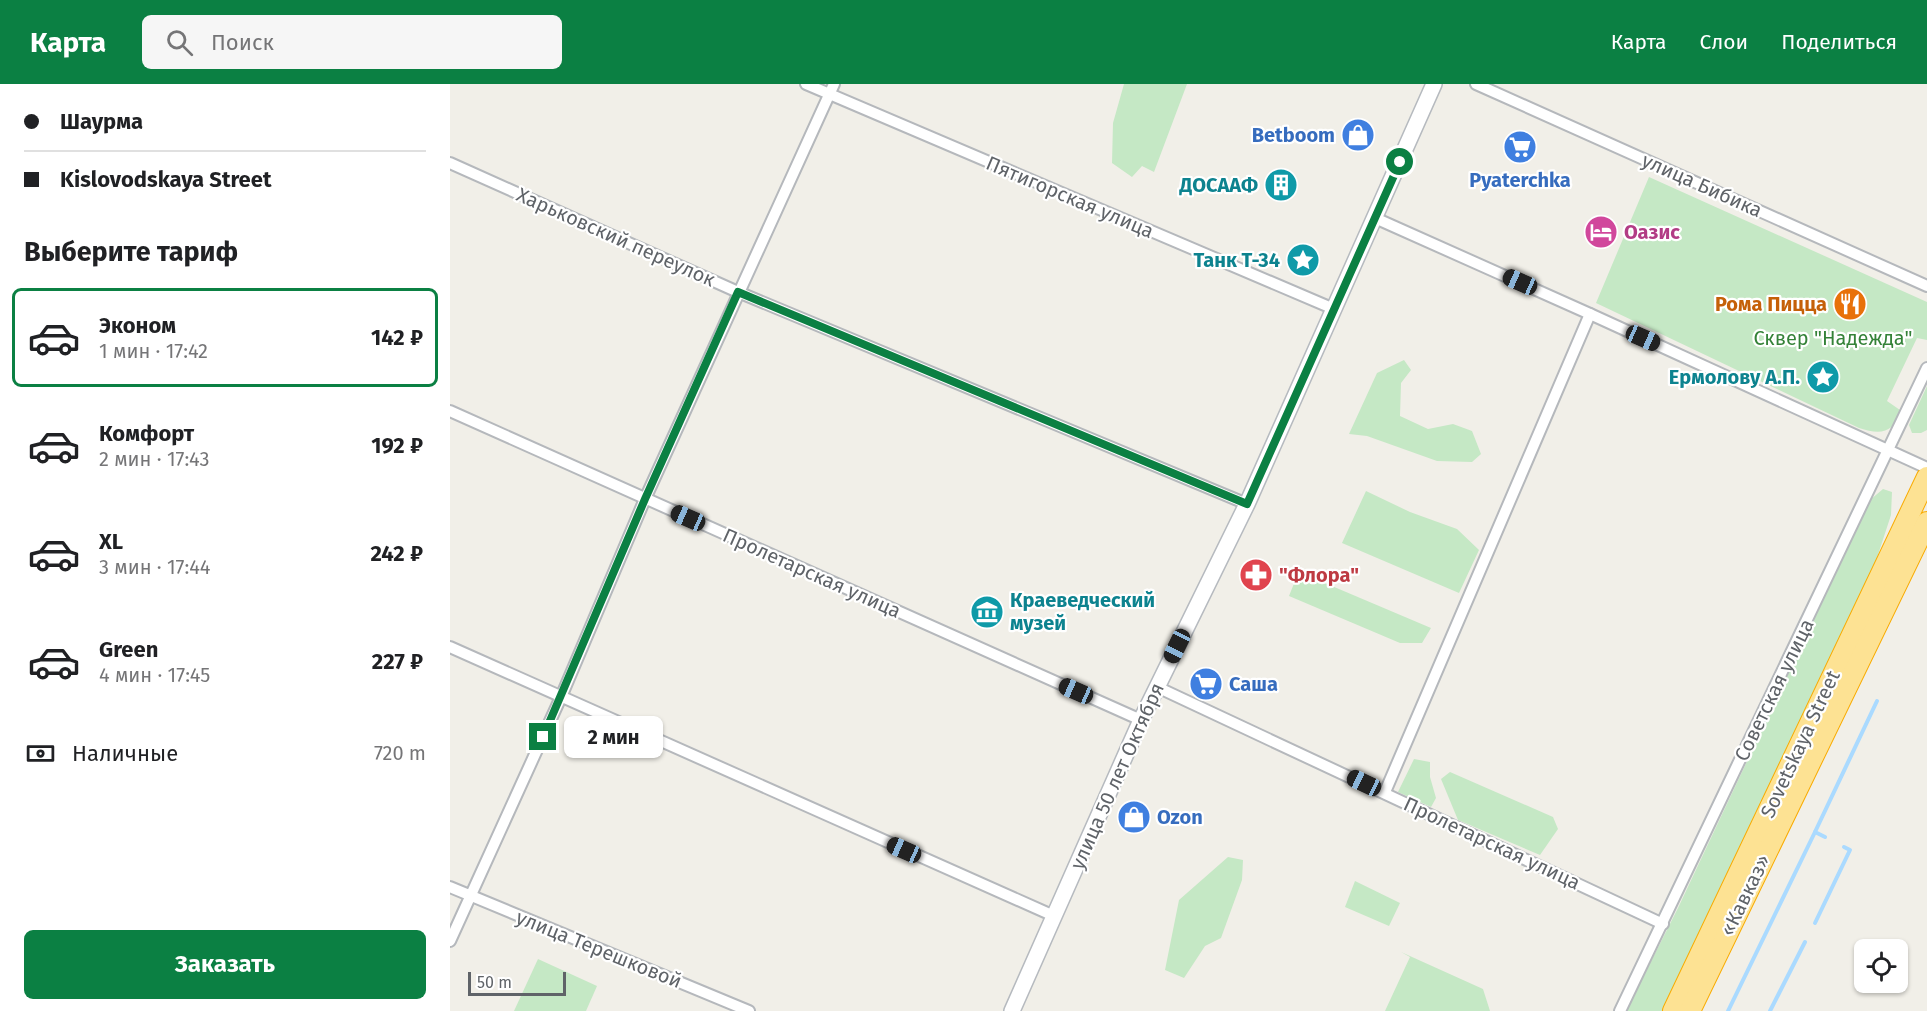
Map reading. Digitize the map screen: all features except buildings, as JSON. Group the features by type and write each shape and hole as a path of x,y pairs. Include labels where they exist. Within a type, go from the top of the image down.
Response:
{"highway":[{"name":"Sovetskaya Street","path":"1673,1011 1927,477"},
{"name":"«Кавказ»","path":"1690,1011 1927,522"}],"main road":[{"name":"улица 50 лет Октября","path":"1012,1011 1141,720 1247,504 1434,84"}],"street":[{"name":"Пятигорская улица","path":"806,84 832,89 1334,309"},
{"name":"улица Бибика","path":"1476,84 1927,286"},
{"path":"450,940 561,697 645,499 832,89"},
{"name":"Харьковский переулок","path":"450,163 738,292 1247,504"},
{"path":"1375,218 1927,468"},
{"path":"1384,792 1590,314"},
{"name":"Советская улица","path":"1620,1011 1927,368"},
{"name":"Пролетарская улица","path":"450,411 1141,720"},
{"path":"450,647 1054,916"},
{"name":"Пролетарская улица","path":"1157,687 1663,924"},
{"name":"улица Терешковой","path":"450,887 749,1011"}],"green space":[{"path":"1124,84 1187,84 1154,172 1142,166 1132,177 1112,163 1113,123"},
{"name":"Сквер \"Надежда\"","path":"1649,177 1927,302 1927,340 1917,338 1887,401 1900,410 1890,428 1873,432 1859,428 1596,303"},
{"path":"1404,360 1411,370 1401,383 1400,416 1428,429 1453,424 1472,431 1481,454 1472,462 1437,461 1367,436 1349,434 1377,373"},
{"path":"1927,386 1927,430 1912,433 1909,425"},
{"path":"1883,489 1892,492 1891,515 1872,573 1665,1011 1626,1011 1678,908 1870,500"},
{"path":"1366,491 1410,512 1457,529 1479,550 1459,593 1342,543"},
{"path":"1297,576 1313,578 1431,628 1422,643 1400,643 1289,596"},
{"path":"1414,759 1430,762 1430,777 1436,798 1431,807 1398,792"},
{"path":"1450,772 1553,817 1558,829 1540,855 1458,820 1441,779"},
{"path":"1228,857 1243,860 1242,880 1221,938 1205,946 1184,978 1165,970 1179,900"},
{"path":"1355,881 1400,903 1389,926 1345,907"},
{"path":"1401,952 1483,989 1490,1011 1385,1011 1410,957"},
{"path":"538,959 597,986 586,1011 514,1011"}],"waterway":[{"path":"1825,837 1815,832 1877,701"},
{"path":"1728,1011 1815,832"},
{"path":"1815,923 1850,850 1844,847"},
{"path":"1770,1011 1805,942"}],"place":[{"name":"Betboom","path":"1358,135"},
{"name":"Pyaterchka","path":"1520,147"},
{"name":"ДОСААФ","path":"1281,185"},
{"name":"Оазис","path":"1601,232"},
{"name":"Танк Т-34","path":"1303,260"},
{"name":"Рома Пицца","path":"1850,304"},
{"name":"Ермолову А.П.","path":"1823,377"},
{"name":"\"Флора\"","path":"1256,575"},
{"name":"Краеведческий музей","path":"987,612"},
{"name":"Саша","path":"1206,684"},
{"name":"Ozon","path":"1134,817"}],"route":[{"path":"543,737 645,499 738,292 1247,504 1400,162"}]}
